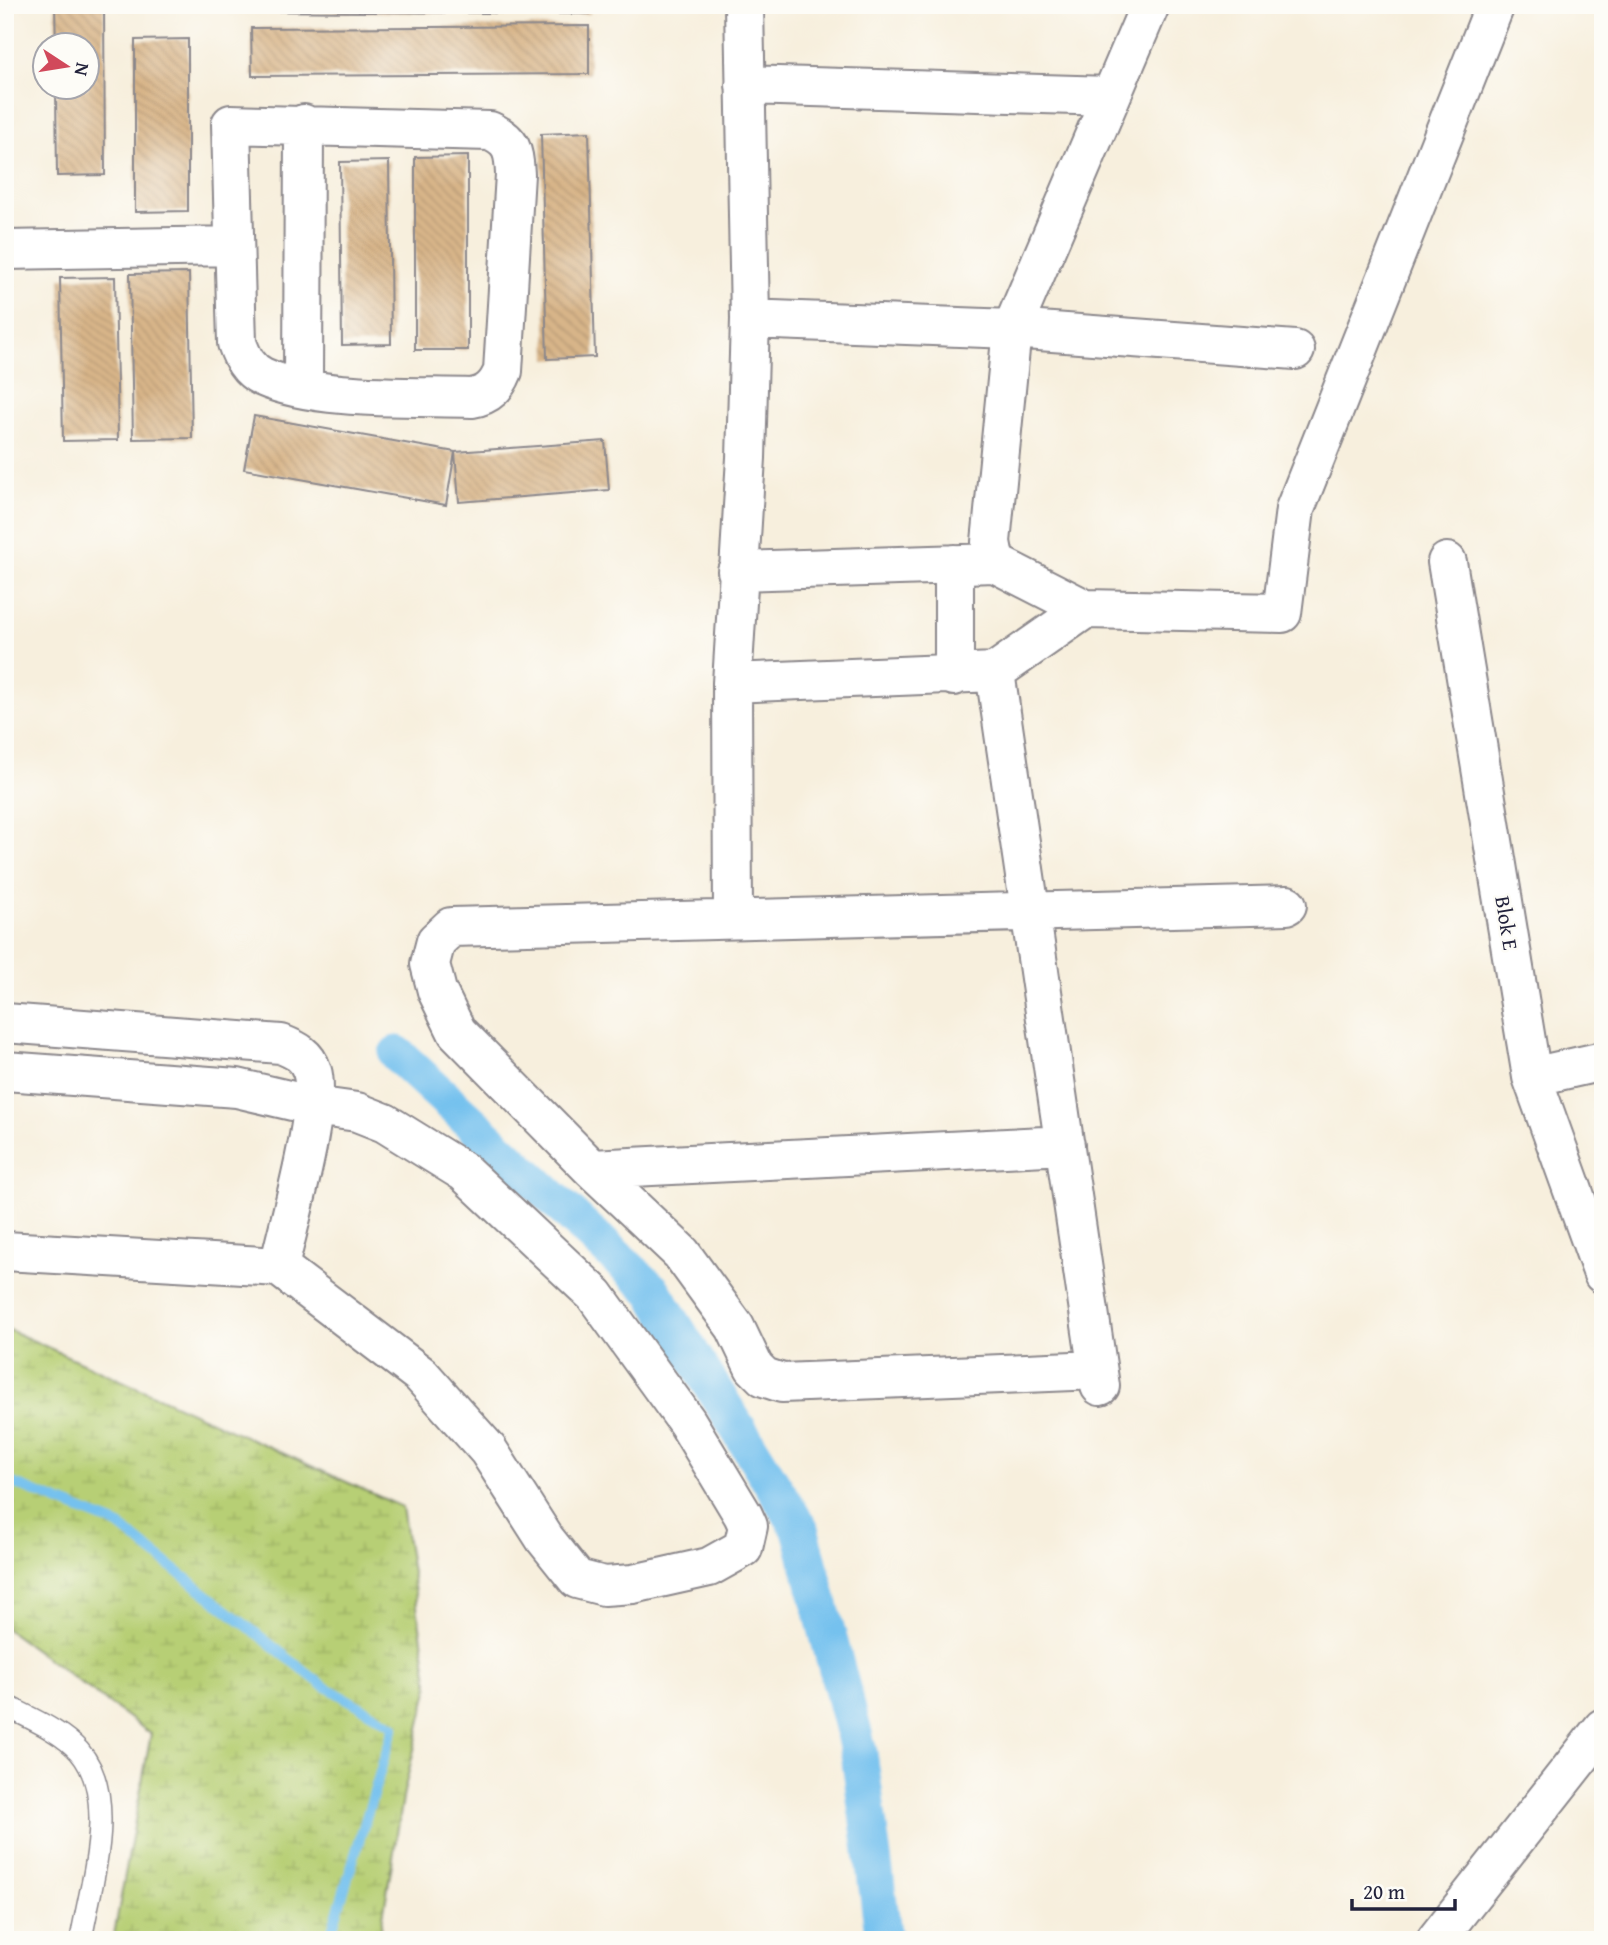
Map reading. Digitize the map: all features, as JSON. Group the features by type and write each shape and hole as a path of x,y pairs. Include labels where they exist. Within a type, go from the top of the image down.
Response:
{"street":[{"path":"733,919 732,683 750,319 744,5"},
{"path":"995,563 991,542 1012,329 1150,5"},
{"path":"737,570 995,563 1085,609 1282,613 1295,509 1495,5"},
{"path":"745,85 1110,96"},
{"path":"231,124 490,131 505,138 513,150 515,174 503,371 493,388 484,396 472,398 358,394 303,388 263,377 247,365 237,344 232,246 231,124"},
{"path":"303,388 304,124"},
{"path":"5,250 232,246"},
{"path":"750,319 1012,329 1295,350"},
{"name":"Blok E","path":"1447,562 1532,1077 1603,1274"},
{"path":"954,564 954,676"},
{"path":"732,683 954,676 995,672 1085,609"},
{"path":"995,672 1030,912 1099,1378 782,1383 764,1377 754,1367 736,1327 681,1253 592,1169 457,1032 437,991 430,964 436,941 451,927 733,919 1030,912 1287,905"},
{"path":"5,1023 282,1044 302,1053 312,1072 314,1107 279,1267"},
{"path":"1532,1077 1603,1061"},
{"path":"5,1071 237,1088 314,1107 357,1112 385,1123 464,1172 595,1295 687,1422 743,1515 748,1526 743,1548 709,1567 633,1584 604,1586 577,1579 545,1539 488,1450 421,1375 279,1267 5,1251"},
{"path":"592,1169 1065,1145"},
{"path":"1436,1940 1603,1728"}],"lane":[{"path":"5,1705 65,1739 79,1752 92,1772 100,1801 101,1822 81,1940"}],"green space":[{"path":"5,1328 402,1507 429,1686 404,1792 379,1940 113,1940 151,1734 5,1628"}],"building":[{"path":"55,5 104,5 105,175 57,176 56,102 102,102 102,32 56,32"},
{"path":"254,5 590,5 590,14 254,11"},
{"path":"589,26 589,74 252,76 251,28"},
{"path":"188,39 188,211 135,212 135,40"},
{"path":"589,132 595,357 547,359 541,134"},
{"path":"468,156 468,350 415,350 415,157"},
{"path":"389,161 391,344 342,345 340,162"},
{"path":"189,273 192,438 133,439 130,274"},
{"path":"115,277 118,440 63,441 60,278"},
{"path":"254,416 455,452 446,505 244,469"},
{"path":"605,441 609,490 459,502 455,452"}],"waterway":[{"path":"397,1054 653,1291 800,1529 859,1753 884,1940"},
{"path":"5,1480 118,1525 321,1684 394,1726 329,1940"}]}
